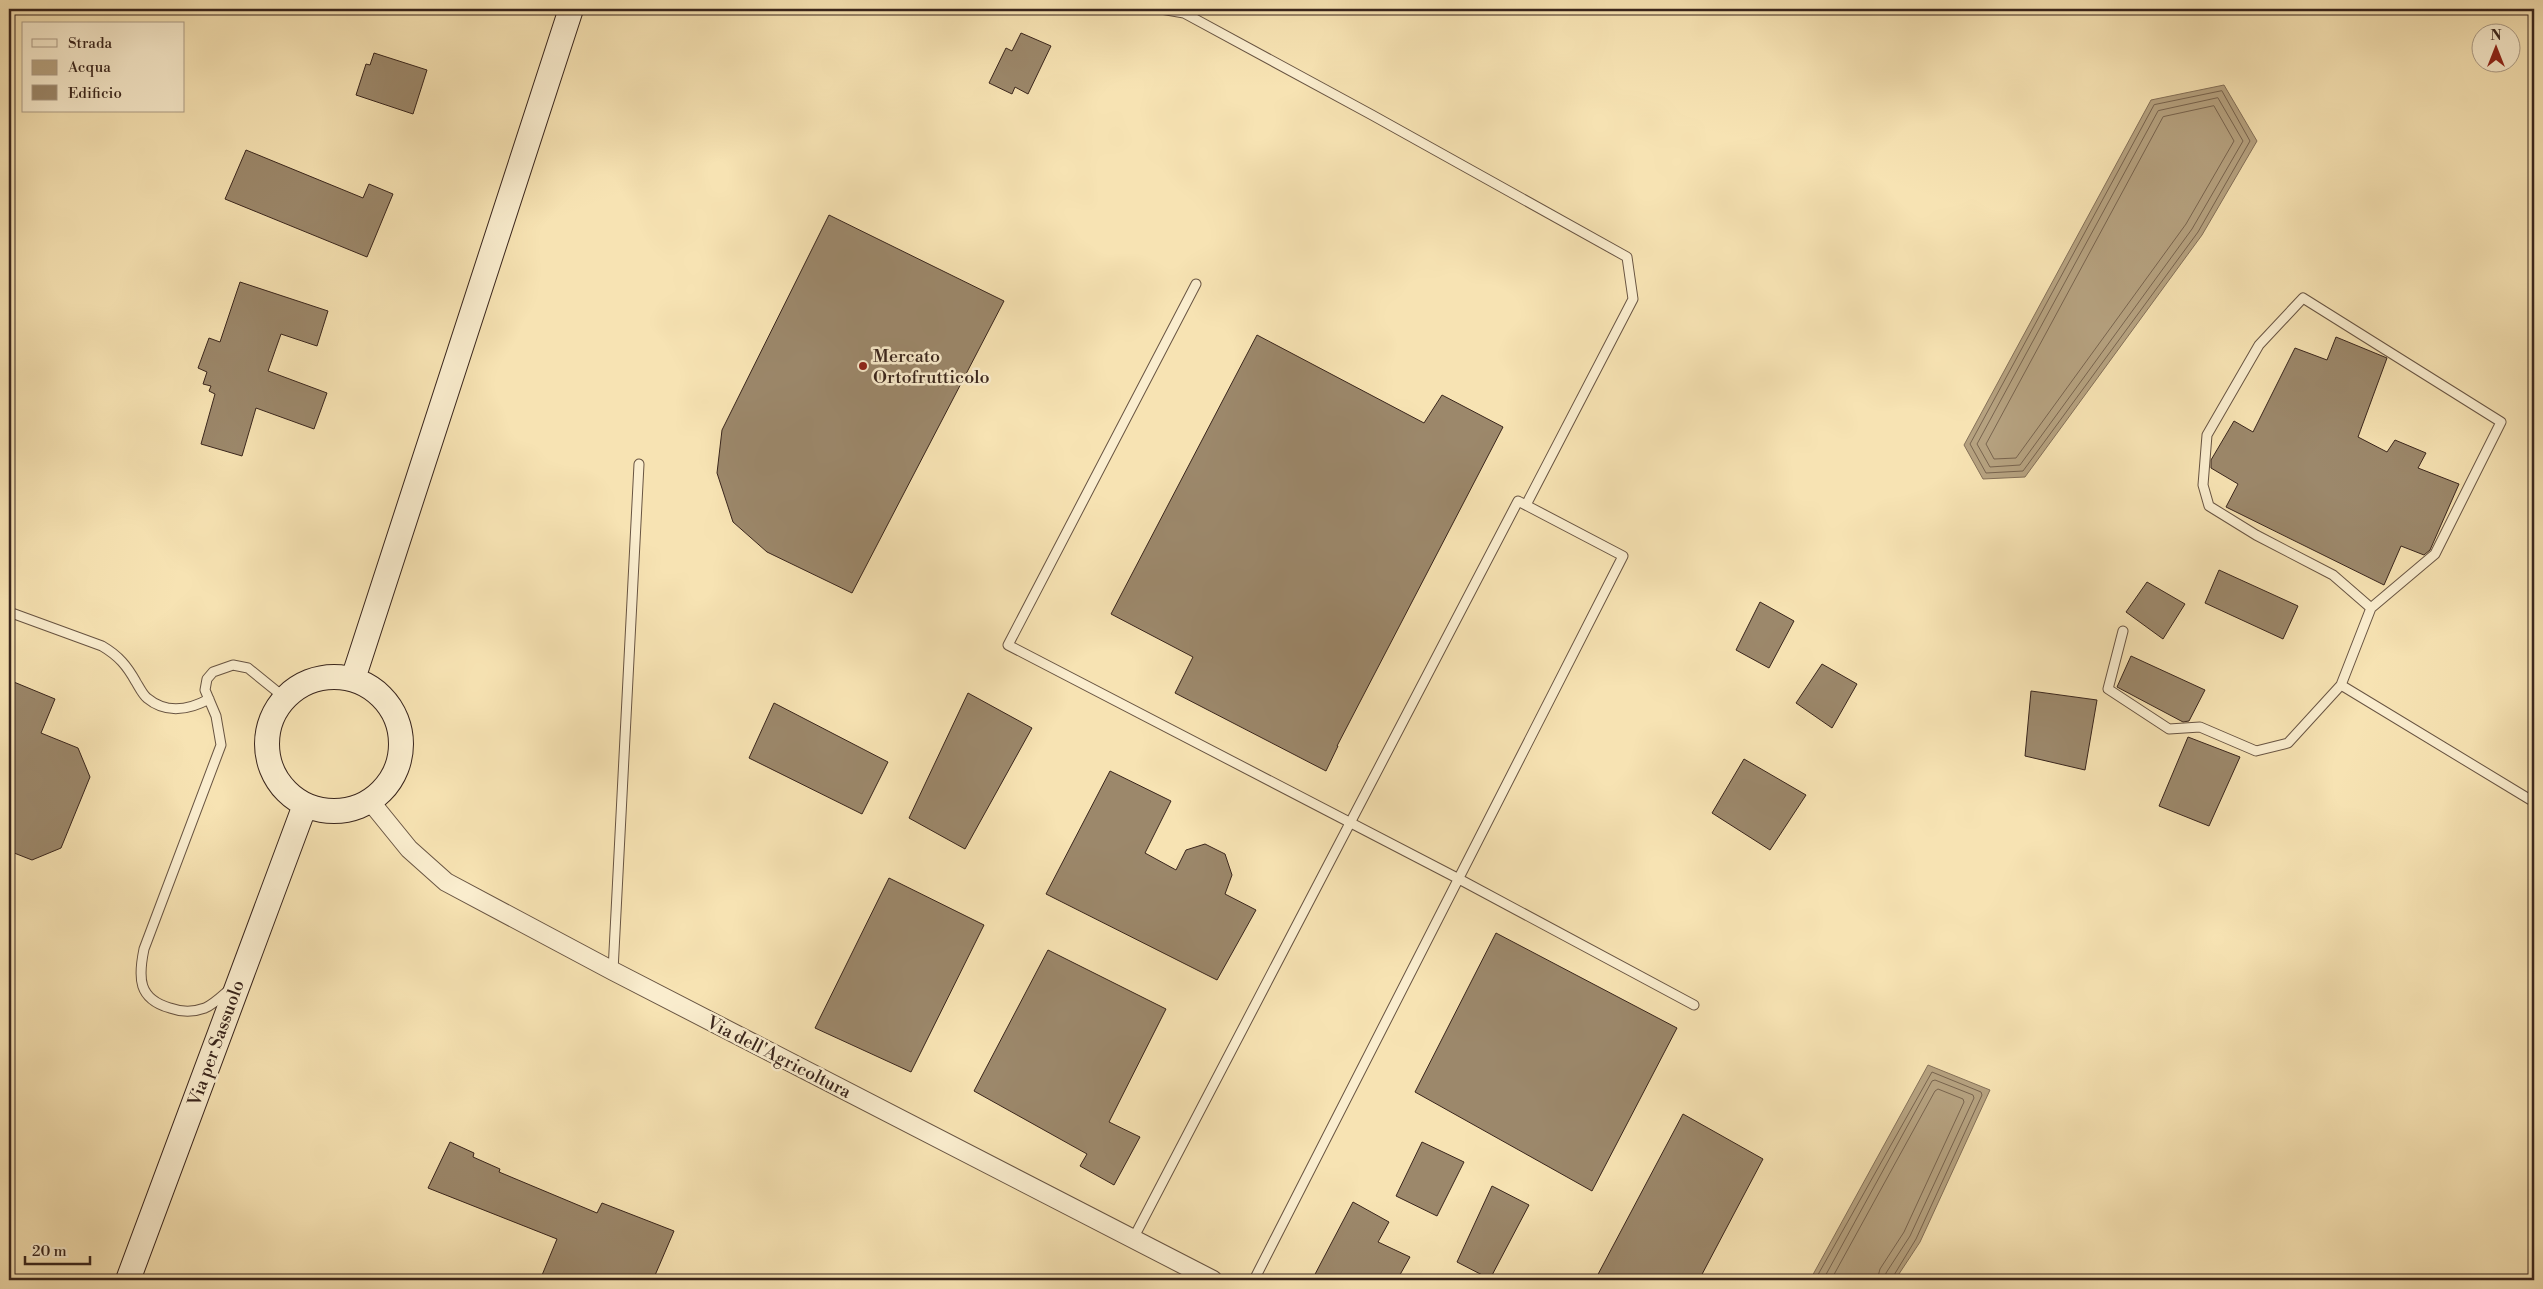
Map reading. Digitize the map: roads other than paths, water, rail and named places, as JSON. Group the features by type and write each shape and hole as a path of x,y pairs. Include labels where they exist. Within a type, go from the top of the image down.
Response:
{"main road":[{"path":"353,680 374,608 571,9"},
{"path":"335,677 353,680 371,688 385,700 396,717 401,735 401,754 395,773 384,789 370,801 354,808 338,811 321,810 305,805 287,793 274,777 267,756 267,735 273,715 285,698 299,686 316,679 335,677"},
{"name":"Via per Sassuolo","path":"128,1280 305,805"}],"street":[{"name":"Via dell'Agricoltura","path":"370,801 410,849 446,882 613,971 1133,1239 1184,1274 1213,1280"}],"lane":[{"path":"1160,9 1184,13 1627,257 1633,299 1526,505"},
{"path":"1196,284 1008,645 1459,879 1694,1005"},
{"path":"2123,631 2108,688 2169,729 2200,727 2256,751 2288,742 2341,685 2371,608 2434,554 2501,422 2303,298 2259,345 2207,435 2203,485 2209,506 2256,535 2333,575 2371,608"},
{"path":"613,971 639,464"},
{"path":"1133,1239 1518,500 1623,556 1254,1280"},
{"path":"9,612 102,646 116,654 126,665 147,698 165,707 180,710 194,708 209,699"},
{"path":"239,980 206,1008 192,1011 158,1005 144,990 140,978 144,949 221,745 216,716 205,690 207,679 220,668 233,665 248,668 285,698"},
{"path":"2341,685 2534,802"}],"water":[{"path":"2224,85 2257,141 2202,235 2025,477 1983,479 1964,445 2151,100"},
{"path":"1928,1065 1990,1090 1920,1242 1895,1280 1810,1280"}],"place":[{"name":"Mercato Ortofrutticolo","path":"863,366"}]}
